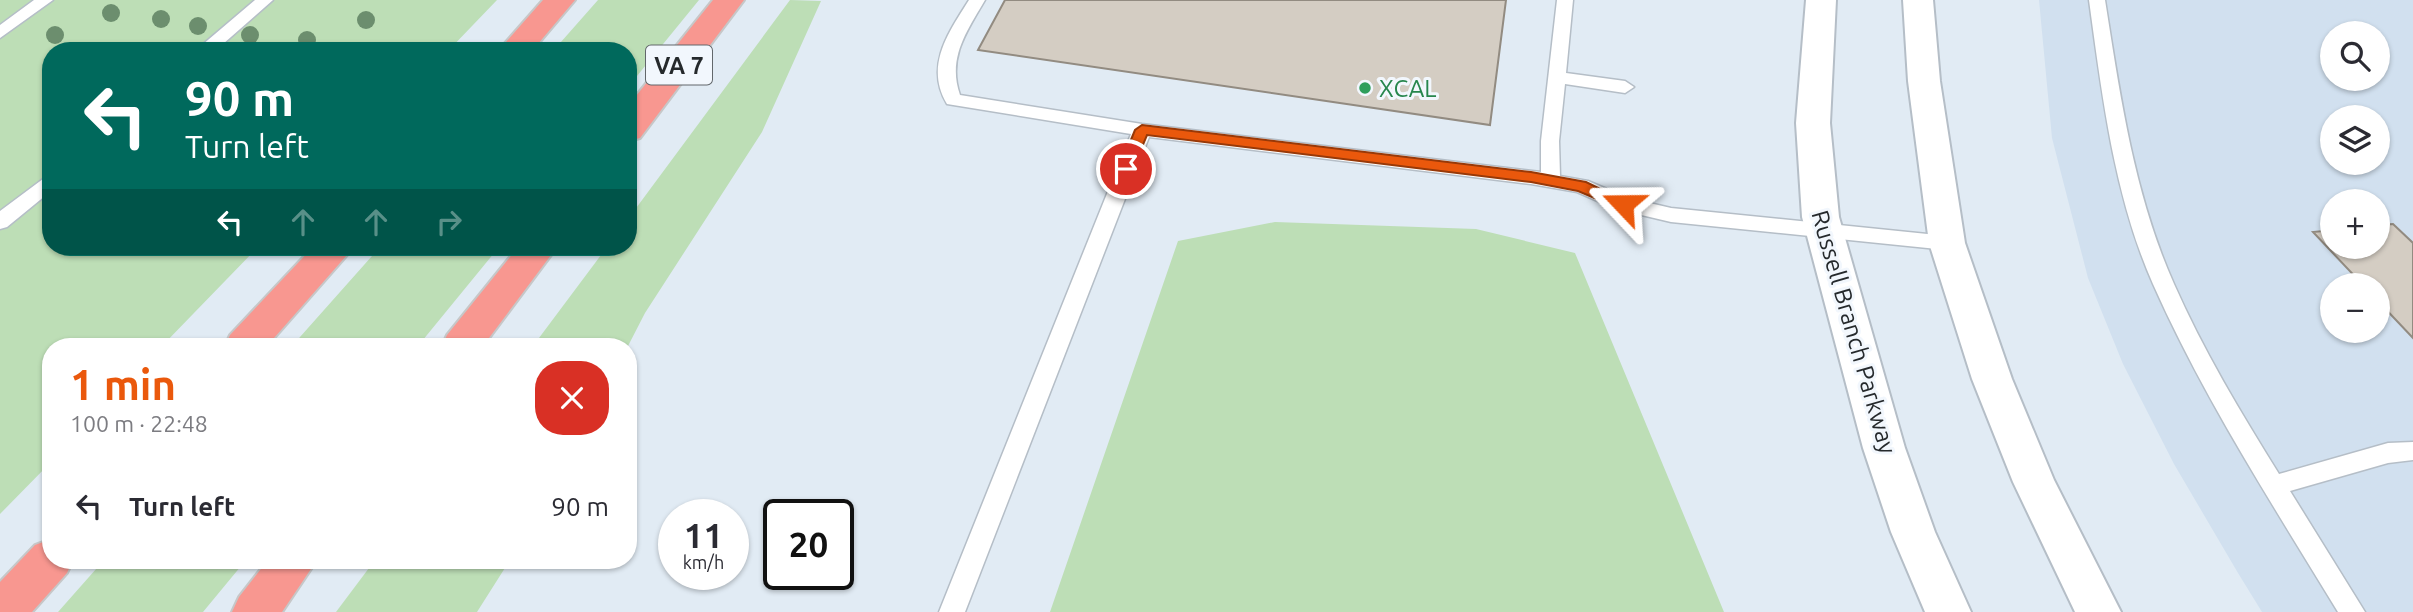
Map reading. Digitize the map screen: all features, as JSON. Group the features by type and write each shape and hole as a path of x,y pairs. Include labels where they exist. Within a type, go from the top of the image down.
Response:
{"highway":[{"path":"522,42 560,0"},
{"name":"VA 7","path":"637,118 729,0"},
{"path":"251,338 327,256"},
{"path":"467,338 531,256"},
{"path":"2,612 42,569"},
{"path":"255,612 288,569"}],"main road":[{"name":"Russell Branch Parkway","path":"1821,0 1812,124 1817,200 1846,316 1886,452 1932,579 1948,612"},
{"path":"1918,0 1924,81 1948,243 1992,379 2034,482 2098,612"}],"lane":[{"path":"0,33 45,0"},
{"path":"215,42 265,0"},
{"path":"977,0 947,51 945,83 953,100 1142,130 1551,181 1581,186 1623,204 1671,215 1948,243"},
{"path":"1551,181 1550,141 1565,0"},
{"path":"2097,0 2113,110 2143,227 2163,283 2232,418 2351,612"},
{"path":"1557,77 1625,87"},
{"path":"952,612 1142,130"},
{"path":"0,222 42,187"},
{"path":"2273,486 2388,453 2413,451"}],"shaded area":[{"path":"2039,0 2413,0 2413,612 2262,612 2174,464 2123,364 2088,278 2052,138"}],"green space":[{"path":"0,0 497,0 457,42 42,42 42,256 249,256 170,338 42,338 42,471 0,514"},
{"path":"598,0 699,0 637,76 637,42 561,42"},
{"path":"790,0 821,1 762,132 645,313 632,338 539,338 600,256 637,256 637,207"},
{"path":"1275,222 1476,229 1575,253 1724,612 1050,612 1178,241"},
{"path":"372,256 492,256 425,338 299,338"},
{"path":"96,569 239,569 203,612 58,612"},
{"path":"368,569 504,569 477,612 336,612"}],"building":[{"name":"XCAL","path":"1005,0 1506,0 1490,125 978,50"},
{"path":"2390,224 2413,243 2413,338 2390,314 2390,273 2352,273 2338,259 2390,259"}],"place":[{"name":"XCAL","path":"1365,88"}],"route":[{"path":"1126,169 1142,130 1531,177 1581,186 1623,204"}]}
